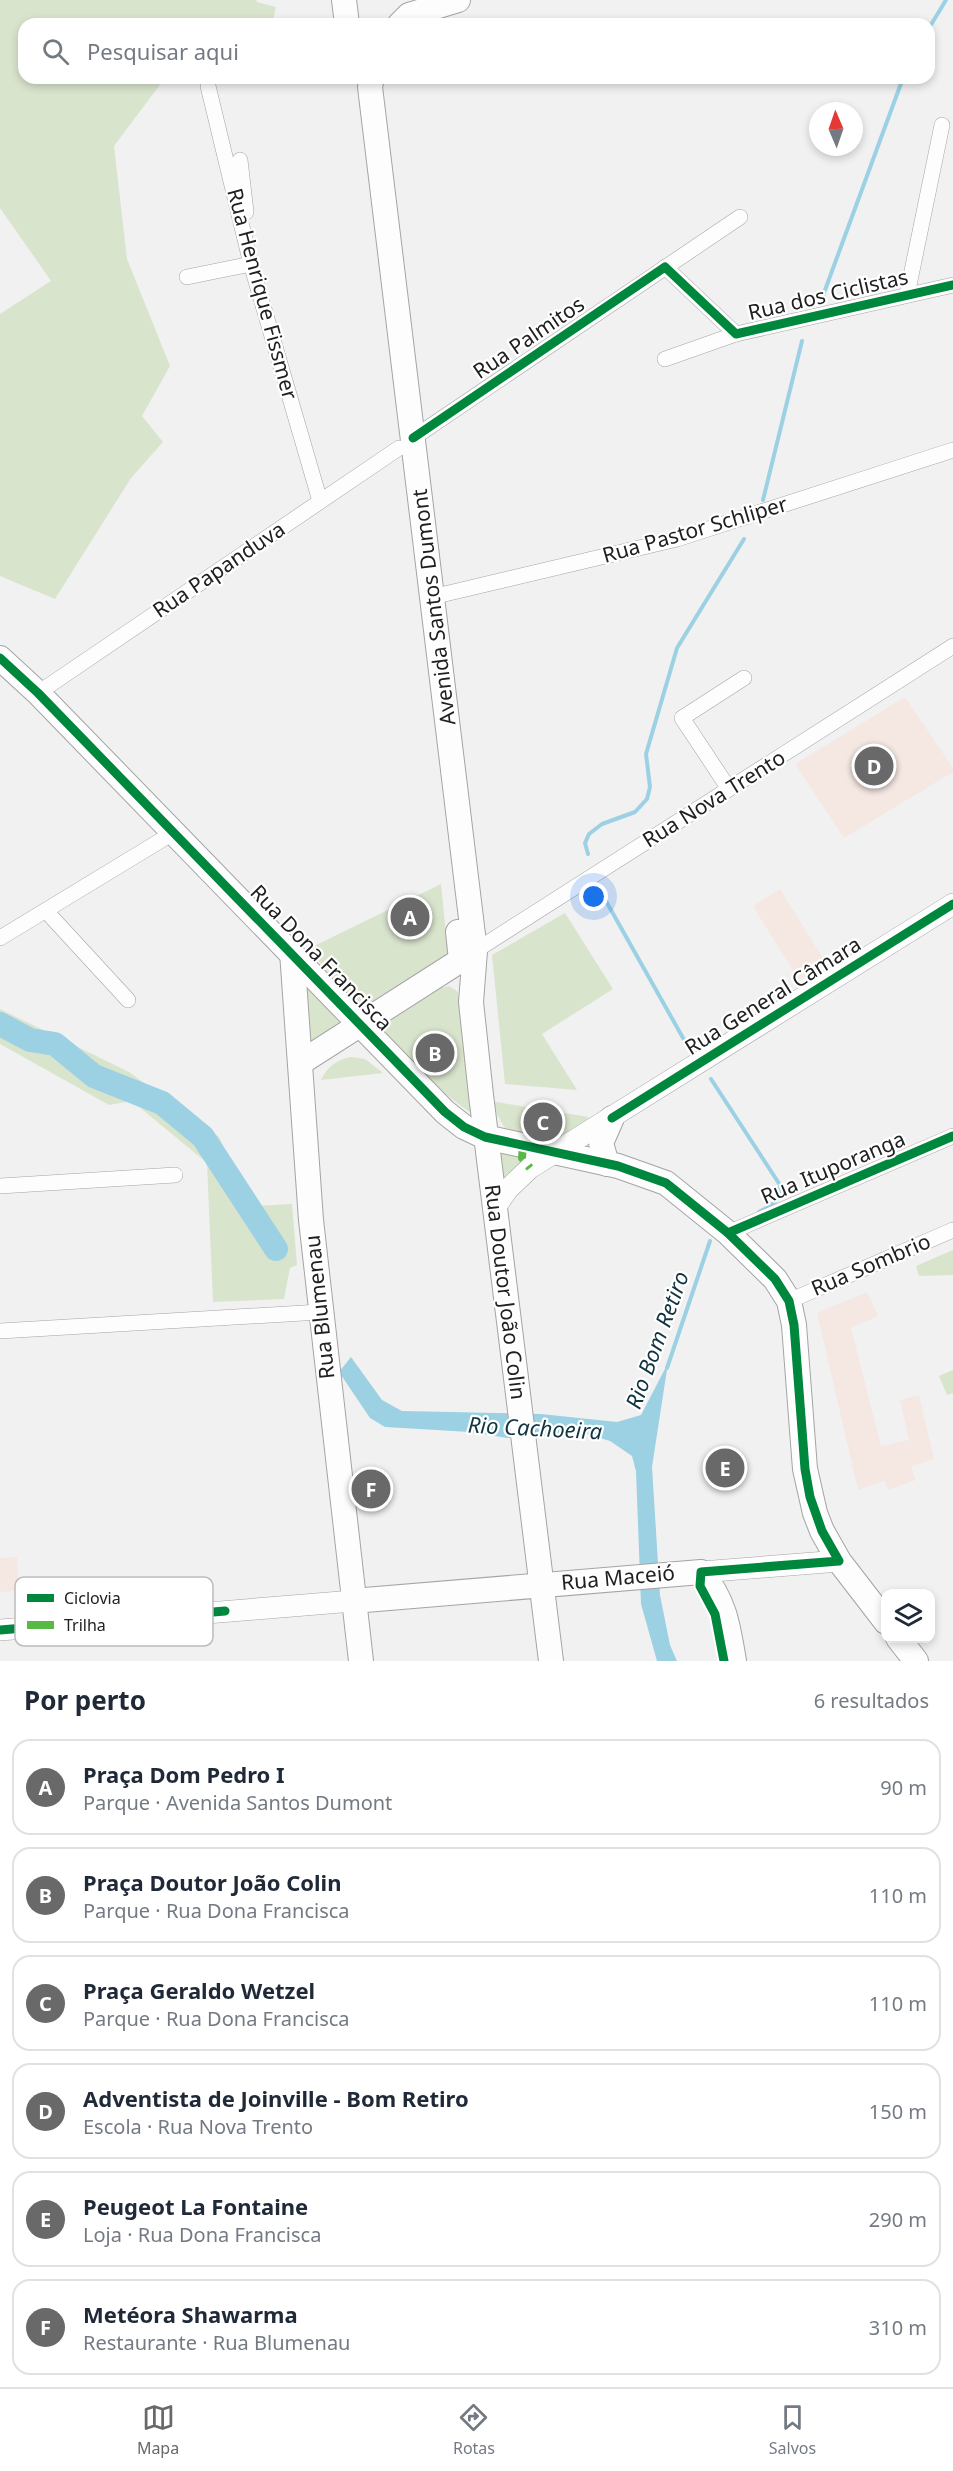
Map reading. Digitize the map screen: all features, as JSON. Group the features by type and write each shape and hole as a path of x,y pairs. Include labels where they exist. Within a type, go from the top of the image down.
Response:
{"main road":[{"path":"344,0 346,18"},
{"path":"406,18 409,15 458,0"},
{"name":"Avenida Santos Dumont","path":"354,84 406,443 432,597 462,959"},
{"name":"Avenida Santos Dumont","path":"371,84 406,443 462,959"},
{"name":"Rua Dona Francisca","path":"0,658 38,693 292,952 445,1112 464,1127 485,1137 636,1171 666,1183 728,1233 775,1278 789,1301 794,1324 805,1469 822,1531 839,1561 881,1617"},
{"name":"Rua General Câmara","path":"494,1209 520,1176 556,1152 953,904"},
{"name":"Rua Blumenau","path":"292,952 311,1220 361,1661"},
{"path":"462,959 462,981 471,1002 485,1137"},
{"name":"Rua Nova Trento","path":"300,1063 462,959"},
{"path":"608,1164 601,1143 612,1118"},
{"name":"Rua Doutor João Colin","path":"485,1137 551,1661"},
{"name":"Rua Maceió","path":"353,1601 839,1561"},
{"path":"701,1572 719,1597 725,1612 734,1661"},
{"path":"213,1613 353,1601"},
{"path":"0,1630 15,1629"},
{"path":"902,1643 916,1661"}],"street":[{"name":"Rua Henrique Fissmer","path":"208,86 251,264 320,501"},
{"path":"907,296 942,125"},
{"path":"240,160 245,202 246,245"},
{"name":"Rua Palmitos","path":"406,443 740,217"},
{"path":"187,277 251,264"},
{"name":"Rua dos Ciclistas","path":"665,267 736,334 953,285"},
{"path":"665,359 736,334"},
{"name":"Rua Papanduva","path":"38,693 406,443"},
{"name":"Rua Pastor Schliper","path":"432,597 686,537 953,450"},
{"name":"Rua Nova Trento","path":"462,959 953,646"},
{"path":"729,789 682,718 744,678"},
{"path":"0,938 173,833"},
{"path":"46,911 128,1000"},
{"name":"Rua Ituporanga","path":"728,1233 953,1136"},
{"path":"0,1186 175,1175"},
{"name":"Rua Sombrio","path":"789,1301 953,1230"},
{"path":"0,1331 320,1312"}],"shaded area":[{"path":"905,697 953,768 953,772 844,838 795,764"},
{"path":"780,889 826,963 799,980 753,906"},
{"path":"867,1292 878,1316 851,1328 881,1446 909,1440 900,1400 919,1395 934,1459 911,1466 916,1480 888,1490 884,1481 858,1490 817,1313"},
{"path":"17,1557 18,1577 15,1577 15,1591 0,1592 0,1558"}],"green space":[{"path":"0,0 256,0 276,7 273,18 18,18 18,84 160,84 114,146 127,259 170,366 142,416 163,442 131,478 55,599 0,576 0,314 51,281 0,208"},
{"path":"441,884 448,954 362,1010 308,949"},
{"path":"565,913 613,989 542,1034 577,1090 505,1084 492,955"},
{"path":"304,982 342,1022 308,1044"},
{"path":"449,986 458,992 474,1115 435,1084 377,1024 441,988"},
{"path":"0,1009 129,1072 219,1137 241,1184 255,1206 292,1204 297,1265 290,1268 284,1299 213,1302 207,1163 132,1101 109,1105 0,1044"},
{"path":"351,1057 365,1059 383,1073 321,1080 333,1065"},
{"path":"490,1101 589,1117 576,1132 550,1139 517,1134 504,1127"},
{"path":"497,1148 539,1155 502,1181"},
{"path":"953,1250 953,1275 919,1276 916,1266"},
{"path":"953,1370 953,1393 947,1395 939,1376"}],"water":[{"path":"351,1357 382,1400 402,1411 541,1414 617,1422 641,1415 668,1363 652,1467 660,1595 670,1645 677,1661 657,1661 641,1604 636,1471 632,1456 610,1441 587,1434 507,1438 470,1432 385,1427 370,1418 339,1372"}],"waterway":[{"name":"Rio Bom Retiro","path":"935,18 946,0"},
{"name":"Rio Bom Retiro","path":"821,301 901,84"},
{"name":"Rio Bom Retiro","path":"763,500 802,341"},
{"name":"Rio Bom Retiro","path":"588,854 585,843 589,834 602,824 635,812 647,799 650,787 646,754 677,648 744,539"},
{"name":"Rio Bom Retiro","path":"602,894 687,1045"},
{"name":"Rio Cachoeira","path":"0,1024 30,1040 55,1044 94,1076 162,1103 203,1137 276,1249"},
{"name":"Rio Bom Retiro","path":"711,1079 780,1185 779,1195 775,1202 759,1212"},
{"name":"Rio Bom Retiro","path":"667,1368 710,1241"}],"marked path":[{"path":"523,1145 522,1158 530,1168"}],"cycle path":[{"path":"413,438 665,267 736,334 953,285"},
{"path":"0,658 38,693 445,1112 464,1127 485,1137 618,1166 666,1183 728,1233 775,1279 789,1301 794,1325 805,1469 810,1497 822,1531 839,1561 701,1572 700,1586 715,1614 724,1661"},
{"path":"612,1118 953,904"},
{"path":"728,1233 953,1136"},
{"path":"213,1612 225,1611"},
{"path":"0,1630 15,1629"}],"place":[{"name":"Adventista de Joinville - Bom Retiro","path":"874,766"},
{"name":"Praça Dom Pedro I","path":"410,917"},
{"name":"Praça Doutor João Colin","path":"435,1053"},
{"name":"Praça Geraldo Wetzel","path":"543,1122"},
{"name":"Peugeot La Fontaine","path":"725,1468"},
{"name":"Metéora Shawarma","path":"371,1489"}]}
